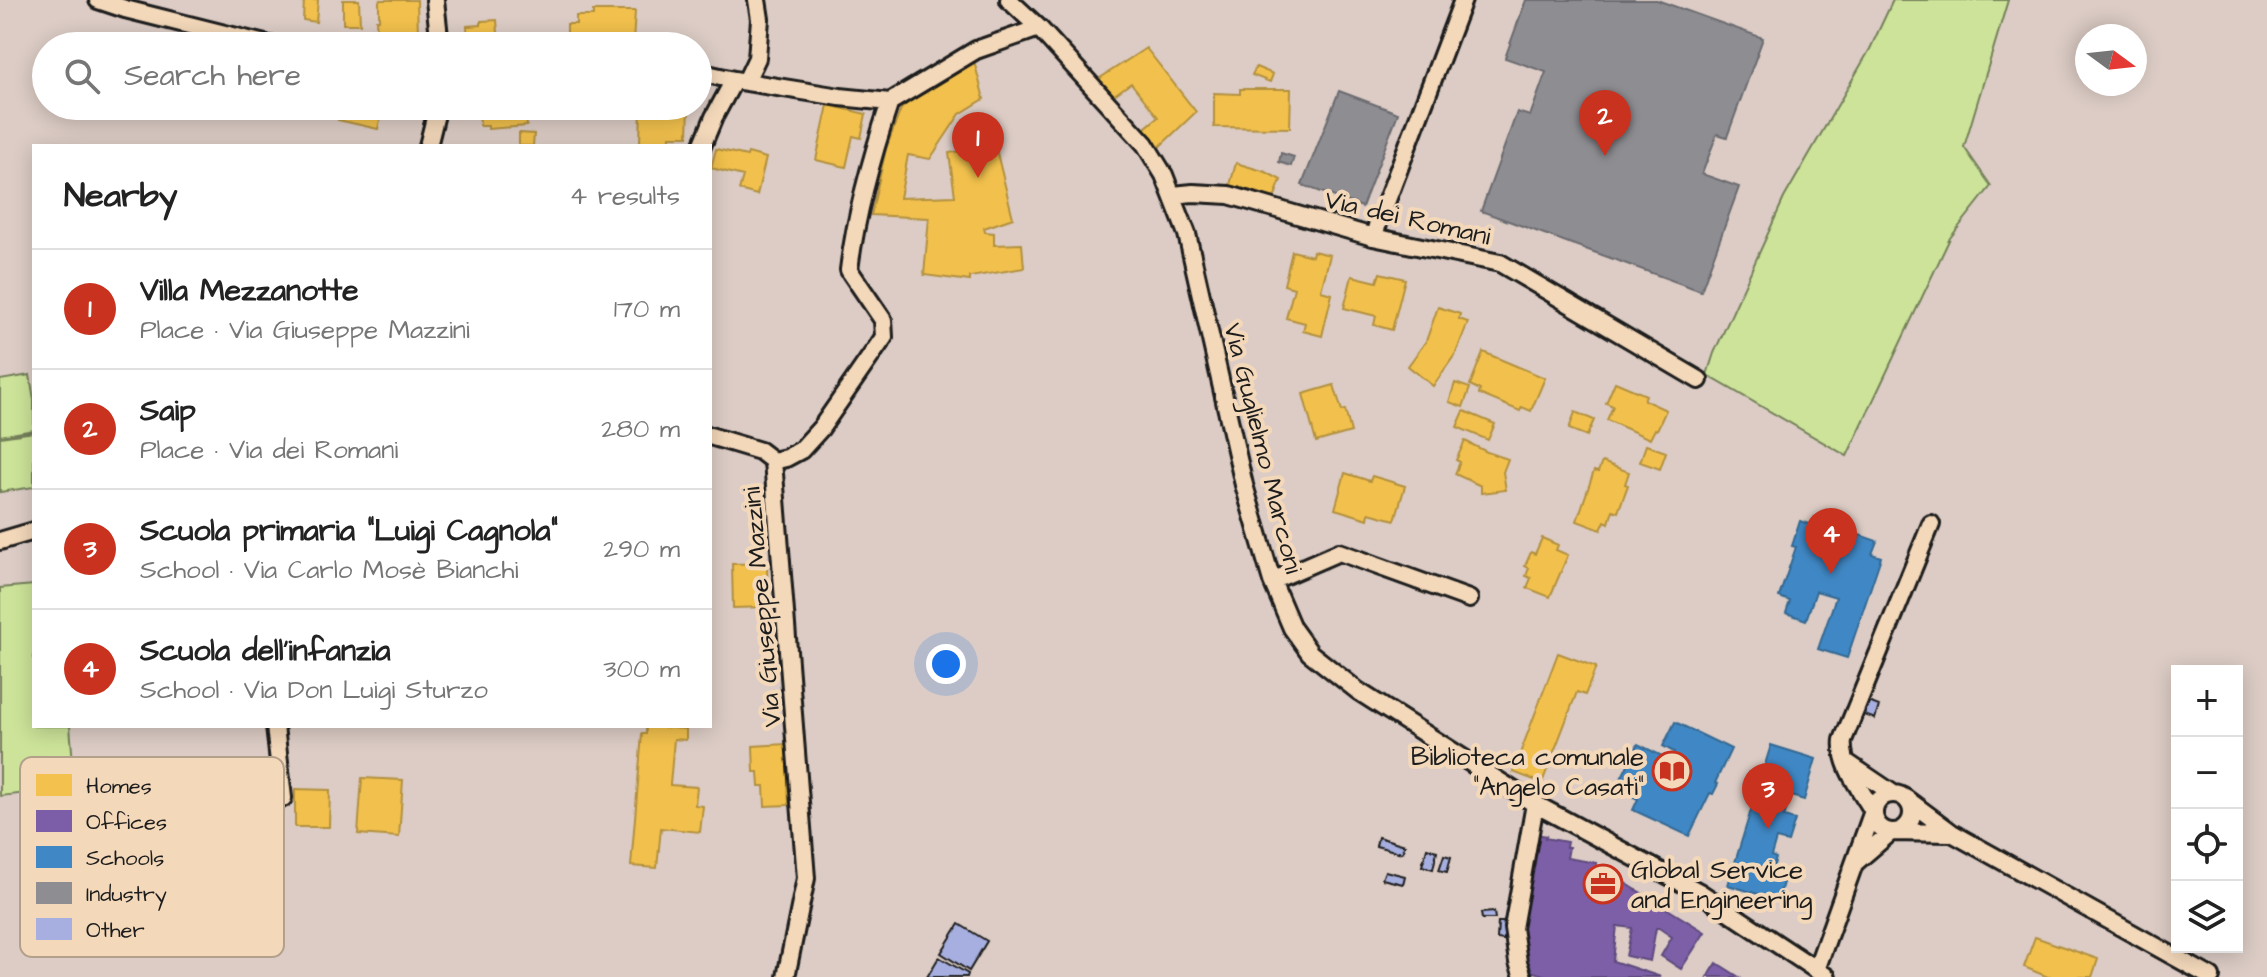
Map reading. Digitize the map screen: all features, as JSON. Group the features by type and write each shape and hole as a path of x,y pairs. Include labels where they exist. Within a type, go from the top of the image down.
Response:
{"street":[{"path":"98,0 217,32"},
{"path":"435,0 438,32"},
{"path":"703,144 714,117 757,58 760,19 757,0"},
{"name":"Via Guglielmo Marconi","path":"1009,0 1039,28 1145,144 1164,175 1187,234 1244,485 1272,581 1292,628 1310,653 1358,691 1535,804 1699,892 1821,973"},
{"path":"1373,237 1463,0"},
{"path":"712,75 840,97 890,102 976,50 1039,28"},
{"name":"Via Giuseppe Mazzini","path":"786,977 806,878 773,461 801,450 821,428 884,337 883,320 849,270 866,182 890,102"},
{"path":"428,144 434,120"},
{"name":"Via dei Romani","path":"1173,195 1229,195 1373,237 1500,263 1699,380"},
{"path":"712,437 760,451 773,461"},
{"path":"1931,524 1843,740 1842,750 1844,761 1880,827 1891,832 1952,833"},
{"path":"0,541 32,532"},
{"path":"1272,581 1339,552 1469,599"},
{"path":"275,728 278,757"},
{"path":"1844,761 1952,833 2211,977"},
{"path":"1821,973 1852,865 1873,811 1878,801 1898,796"},
{"path":"1852,865 1891,832 1903,830 1911,820 1912,808 1898,796"},
{"path":"1523,977 1513,928 1535,804"}],"green space":[{"path":"1893,0 2008,0 1964,147 1991,186 1950,238 1847,456 1707,375 1784,198 1870,49"},
{"path":"30,375 32,430 0,436 0,380"},
{"path":"32,432 32,487 0,492 0,437"},
{"path":"32,585 32,728 70,728 72,757 20,757 20,794 0,796 0,588"}],"building: Homes":[{"path":"304,0 318,0 316,22 303,20"},
{"path":"343,0 359,0 360,24 343,24"},
{"path":"417,0 418,32 377,32 379,1"},
{"path":"593,11 635,11 634,32 567,32 567,24 576,24 576,16 593,16"},
{"path":"497,20 498,32 467,32 467,26 481,25 481,21"},
{"path":"1146,48 1196,112 1154,152 1139,133 1158,117 1131,83 1107,100 1094,82"},
{"path":"973,57 984,99 960,114 930,159 908,155 900,198 955,196 949,153 995,145 1013,218 984,228 985,232 994,233 994,245 1022,244 1024,268 970,277 970,281 924,275 929,218 871,215 886,149 901,109 925,88"},
{"path":"1256,67 1273,74 1270,82 1252,75"},
{"path":"1240,89 1291,89 1290,128 1214,127 1214,93 1240,94"},
{"path":"828,105 866,114 861,138 853,136 846,167 816,160"},
{"path":"338,120 380,120 378,129"},
{"path":"480,120 526,120 527,126 488,129 488,126 480,126"},
{"path":"641,120 689,120 688,136 670,136 670,144 640,144"},
{"path":"519,133 534,134 533,144 519,144"},
{"path":"716,149 766,158 757,195 739,190 743,176 712,168"},
{"path":"1236,163 1281,180 1273,201 1259,193 1230,185"},
{"path":"1292,251 1312,256 1313,251 1330,255 1321,291 1332,294 1322,336 1303,331 1305,323 1286,318 1294,288 1284,285"},
{"path":"1380,273 1405,279 1392,330 1374,325 1376,316 1344,308 1352,276 1377,282"},
{"path":"1438,307 1460,314 1459,319 1468,322 1456,353 1433,386 1408,366 1426,341"},
{"path":"1483,352 1545,378 1531,411 1522,407 1520,411 1479,394 1480,390 1470,385"},
{"path":"1615,382 1646,395 1644,400 1666,410 1650,439 1607,420 1613,406 1606,403"},
{"path":"1455,383 1470,388 1463,407 1449,402"},
{"path":"1334,385 1351,432 1316,442 1303,394"},
{"path":"1464,411 1495,424 1488,440 1457,427"},
{"path":"1575,412 1594,420 1587,436 1569,429"},
{"path":"1465,441 1508,459 1503,472 1506,490 1481,493 1481,486 1455,474 1460,462 1456,460"},
{"path":"1646,445 1666,452 1660,469 1640,462"},
{"path":"1602,462 1629,472 1625,484 1628,485 1618,512 1613,510 1609,523 1605,521 1601,530 1577,521 1594,471 1598,472"},
{"path":"1345,473 1370,481 1372,476 1405,486 1395,520 1369,513 1368,519 1335,509"},
{"path":"1542,538 1558,545 1556,550 1568,555 1550,597 1527,588 1531,578 1526,576 1529,568 1525,566"},
{"path":"767,563 768,607 733,608 732,564"},
{"path":"1558,653 1596,667 1585,695 1577,692 1542,783 1513,772"},
{"path":"646,728 686,729 686,740 674,739 670,785 697,787 695,805 703,806 700,832 661,828 657,868 631,866 642,734 646,734"},
{"path":"786,744 789,805 765,806 764,786 759,786 758,772 754,772 753,746"},
{"path":"362,778 403,780 399,837 358,834"},
{"path":"295,789 330,790 329,827 295,827"},
{"path":"2035,937 2098,959 2092,977 2048,977 2024,967"}],"building: Offices":[{"path":"1537,834 1567,842 1567,858 1597,863 1594,878 1625,883 1705,932 1681,969 1661,956 1672,937 1659,928 1656,928 1650,961 1626,956 1632,928 1617,926 1613,961 1661,977 1550,977 1530,971 1518,933"},
{"path":"1717,963 1739,977 1708,977"}],"building: Schools":[{"path":"1800,521 1817,527 1819,521 1877,541 1872,554 1881,557 1847,658 1818,649 1836,597 1816,591 1806,620 1786,613 1790,601 1779,597 1796,547 1792,546"},
{"name":"Biblioteca comunale \"Angelo Casati\"","path":"1675,722 1731,749 1715,783 1718,784 1713,794 1710,793 1689,836 1633,810 1638,799 1616,789 1638,744 1670,760 1674,752 1663,746"},
{"path":"1771,745 1816,759 1804,800 1791,796 1784,817 1795,820 1788,842 1776,839 1771,856 1776,858 1773,868 1786,872 1778,900 1728,885"}],"building: Industry":[{"path":"1526,0 1657,0 1763,38 1727,137 1717,134 1702,174 1739,187 1701,291 1481,211 1517,112 1530,116 1546,72 1505,58"},
{"path":"1339,91 1398,113 1362,207 1302,185"},
{"path":"1281,153 1294,157 1291,166 1279,162"}],"building: Other":[{"path":"1866,701 1879,706 1875,719 1862,714"},
{"path":"1378,837 1405,845 1402,853 1376,846"},
{"path":"1427,848 1437,851 1433,869 1422,866"},
{"path":"1444,855 1451,857 1447,872 1439,870"},
{"path":"1385,871 1405,876 1403,884 1382,879"},
{"path":"1494,912 1495,919 1482,919 1481,913"},
{"path":"1498,922 1505,922 1504,940 1497,939"},
{"path":"959,924 987,941 969,971 941,953"},
{"path":"939,957 968,974 967,977 927,977"}],"place":[{"name":"Saip","path":"1605,156"},
{"name":"Villa Mezzanotte","path":"978,178"},
{"name":"Scuola dell'infanzia","path":"1831,574"},
{"name":"Biblioteca comunale \"Angelo Casati\"","path":"1672,771"},
{"name":"Scuola primaria \"Luigi Cagnola\"","path":"1768,829"},
{"name":"Global Service and Engineering","path":"1603,884"}]}
